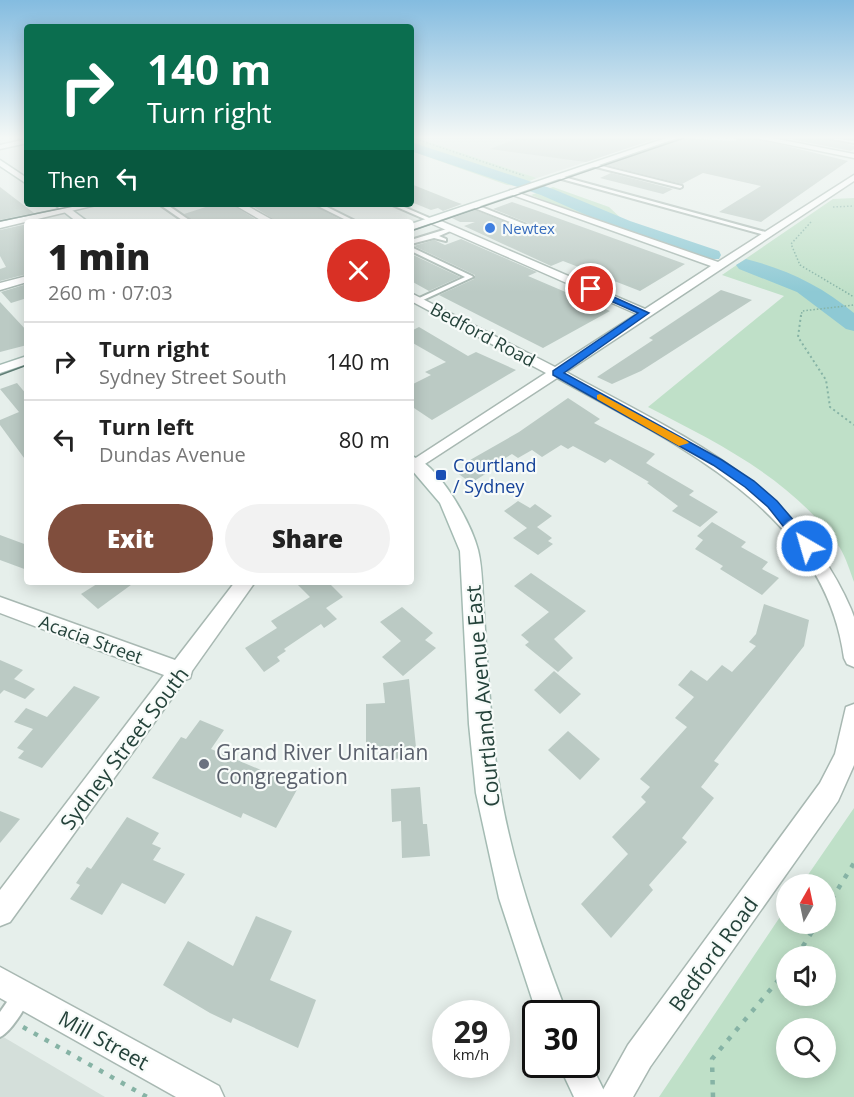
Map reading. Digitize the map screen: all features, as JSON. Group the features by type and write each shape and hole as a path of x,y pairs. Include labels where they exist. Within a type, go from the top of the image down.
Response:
{"street":[{"path":"414,226 523,189"},
{"path":"414,463 835,189"},
{"path":"518,191 718,265"},
{"path":"62,207 79,219"},
{"path":"27,219 82,207"},
{"path":"243,207 265,219"},
{"path":"0,225 24,220"},
{"path":"431,220 645,313"},
{"path":"0,287 24,280"},
{"name":"Bedford Road","path":"415,298 717,462 772,504 818,560 839,602 854,658"},
{"path":"0,369 24,361"},
{"name":"Courtland Avenue East","path":"414,465 448,501 460,524 469,552 481,732 494,826 516,912 547,1000"},
{"name":"Sydney Street South","path":"0,912 182,672 244,585"},
{"name":"Acacia Street","path":"0,605 182,672"},
{"name":"Bedford Road","path":"615,1097 639,1056 829,792 846,756 854,714"},
{"name":"Mill Street","path":"7,1006 208,1097"},
{"path":"582,1078 591,1097"}],"lane":[{"path":"604,189 767,234"},
{"path":"474,206 535,230"},
{"path":"166,207 184,219"},
{"path":"322,207 348,219"},
{"path":"400,207 431,220"},
{"path":"414,241 452,229"},
{"path":"434,236 444,240"},
{"path":"414,250 470,277 415,298"}],"path":[{"path":"826,210 836,206 854,206"},
{"path":"811,221 791,244 800,265 854,297"},
{"path":"854,305 802,311 798,337 826,380 830,407 854,425"},
{"path":"836,892 854,863"},
{"path":"713,1097 712,1059 776,983"},
{"path":"7,1006 147,1097"}],"shaded area":[{"path":"0,1035 105,1097 0,1097"}],"green space":[{"path":"547,189 559,189 609,207 625,222 720,252 710,259 577,214 531,195"},
{"path":"854,198 854,582 840,548 800,502 753,466 648,407 784,296 722,275 833,199"},
{"path":"854,808 854,1097 659,1097 776,923 776,934 836,934 836,874 809,874"}],"building":[{"path":"0,189 34,213 0,220"},
{"path":"414,189 424,189 462,204 443,211 438,208 431,210 414,203"},
{"path":"644,189 673,189 663,194"},
{"path":"756,189 808,189 761,222 719,212"},
{"path":"512,202 685,264 640,291 563,261 551,266 464,226 475,222 460,222 452,218 475,210 532,233 540,231 538,227 493,209"},
{"path":"206,207 236,207 255,219 190,219 184,214"},
{"path":"254,207 317,207 339,219 273,219"},
{"path":"24,225 24,275 0,281 0,269 6,267 0,256 0,230"},
{"path":"461,239 537,272 528,276 610,311 543,348 439,295 474,279 475,275 414,246 434,240 445,245"},
{"path":"414,255 460,277 429,291 414,283"},
{"path":"24,285 24,299 11,303 1,292"},
{"path":"721,290 752,300 641,371 612,384 597,377 653,340 649,338"},
{"path":"0,302 24,328 24,346 0,352"},
{"path":"419,327 468,356 476,352 516,370 432,420 414,408 414,384 431,375 425,372 446,362 414,344 414,330"},
{"path":"17,383 24,391 24,458 0,425 0,420 19,412 0,389"},
{"path":"568,398 600,419 594,423 655,454 646,463 694,491 689,495 718,512 700,527 672,511 678,506 647,483 649,482 610,459 605,463 573,446 568,449 561,445 542,457 532,450 518,458 512,454 483,471 487,473 471,483 456,472 466,466 463,464 519,432"},
{"path":"518,501 530,508 535,504 552,516 537,527 552,538 548,541 553,544 538,555 513,538 527,528 504,511"},
{"path":"712,522 746,542 741,547 768,562 762,569 779,578 762,595 720,569 723,566 695,549 703,540 697,536"},
{"path":"0,535 24,544 24,569 0,560"},
{"path":"531,573 586,611 554,639 573,658 558,672 525,645 529,642 521,635 549,612 514,586"},
{"path":"95,585 131,585 98,609 81,594"},
{"path":"298,585 331,585 343,597 326,608 337,619 324,628 321,624 284,649 286,651 277,657 280,661 264,672 245,648 277,628 271,621 310,597"},
{"path":"764,604 809,620 804,646 714,761 719,764 701,787 714,798 682,838 687,842 649,885 653,890 611,938 581,904 628,854 612,837 646,802 641,797 650,787 640,779 687,727 675,718 694,697 678,685 691,670 707,681 722,665 732,672 756,646 749,642 756,634"},
{"path":"402,607 433,633 425,640 436,648 403,676 382,657 401,641 380,622"},
{"path":"0,660 23,670 14,679 35,689 25,699 4,690 0,694"},
{"path":"554,671 581,694 560,714 534,690"},
{"path":"409,679 417,757 393,759 392,746 366,748 366,704 385,703 383,683"},
{"path":"74,686 100,697 42,768 18,758 24,751 17,748 33,729 14,722 26,708 47,717"},
{"name":"Grand River Unitarian Congregation","path":"200,720 224,730 211,749 299,786 276,828 243,813 241,818 152,778 181,737 186,739"},
{"path":"568,731 600,759 580,780 548,750"},
{"path":"420,787 423,824 427,824 430,856 402,858 401,821 392,822 391,789"},
{"path":"0,811 20,819 0,843"},
{"path":"127,817 159,833 152,844 161,848 153,860 185,874 165,904 122,883 102,915 70,899 80,885 76,883 87,867 91,869"},
{"path":"256,916 292,931 270,980 316,1000 298,1048 233,1018 231,1023 163,985 188,941 233,966"}],"waterway":[{"path":"539,189 624,225 712,255"},
{"path":"746,265 778,275 804,287 854,324"}],"tram line":[{"path":"414,230 534,189"},
{"path":"0,221 68,207"},
{"path":"0,375 24,366"}],"slow traffic":[{"path":"600,397 683,443"}],"place":[{"name":"Newtex","path":"490,228"},
{"name":"Courtland / Sydney","path":"441,475"},
{"name":"Grand River Unitarian Congregation","path":"204,764"}],"route":[{"path":"591,289 645,313 556,373 717,462 750,484 772,504 807,546"}]}
